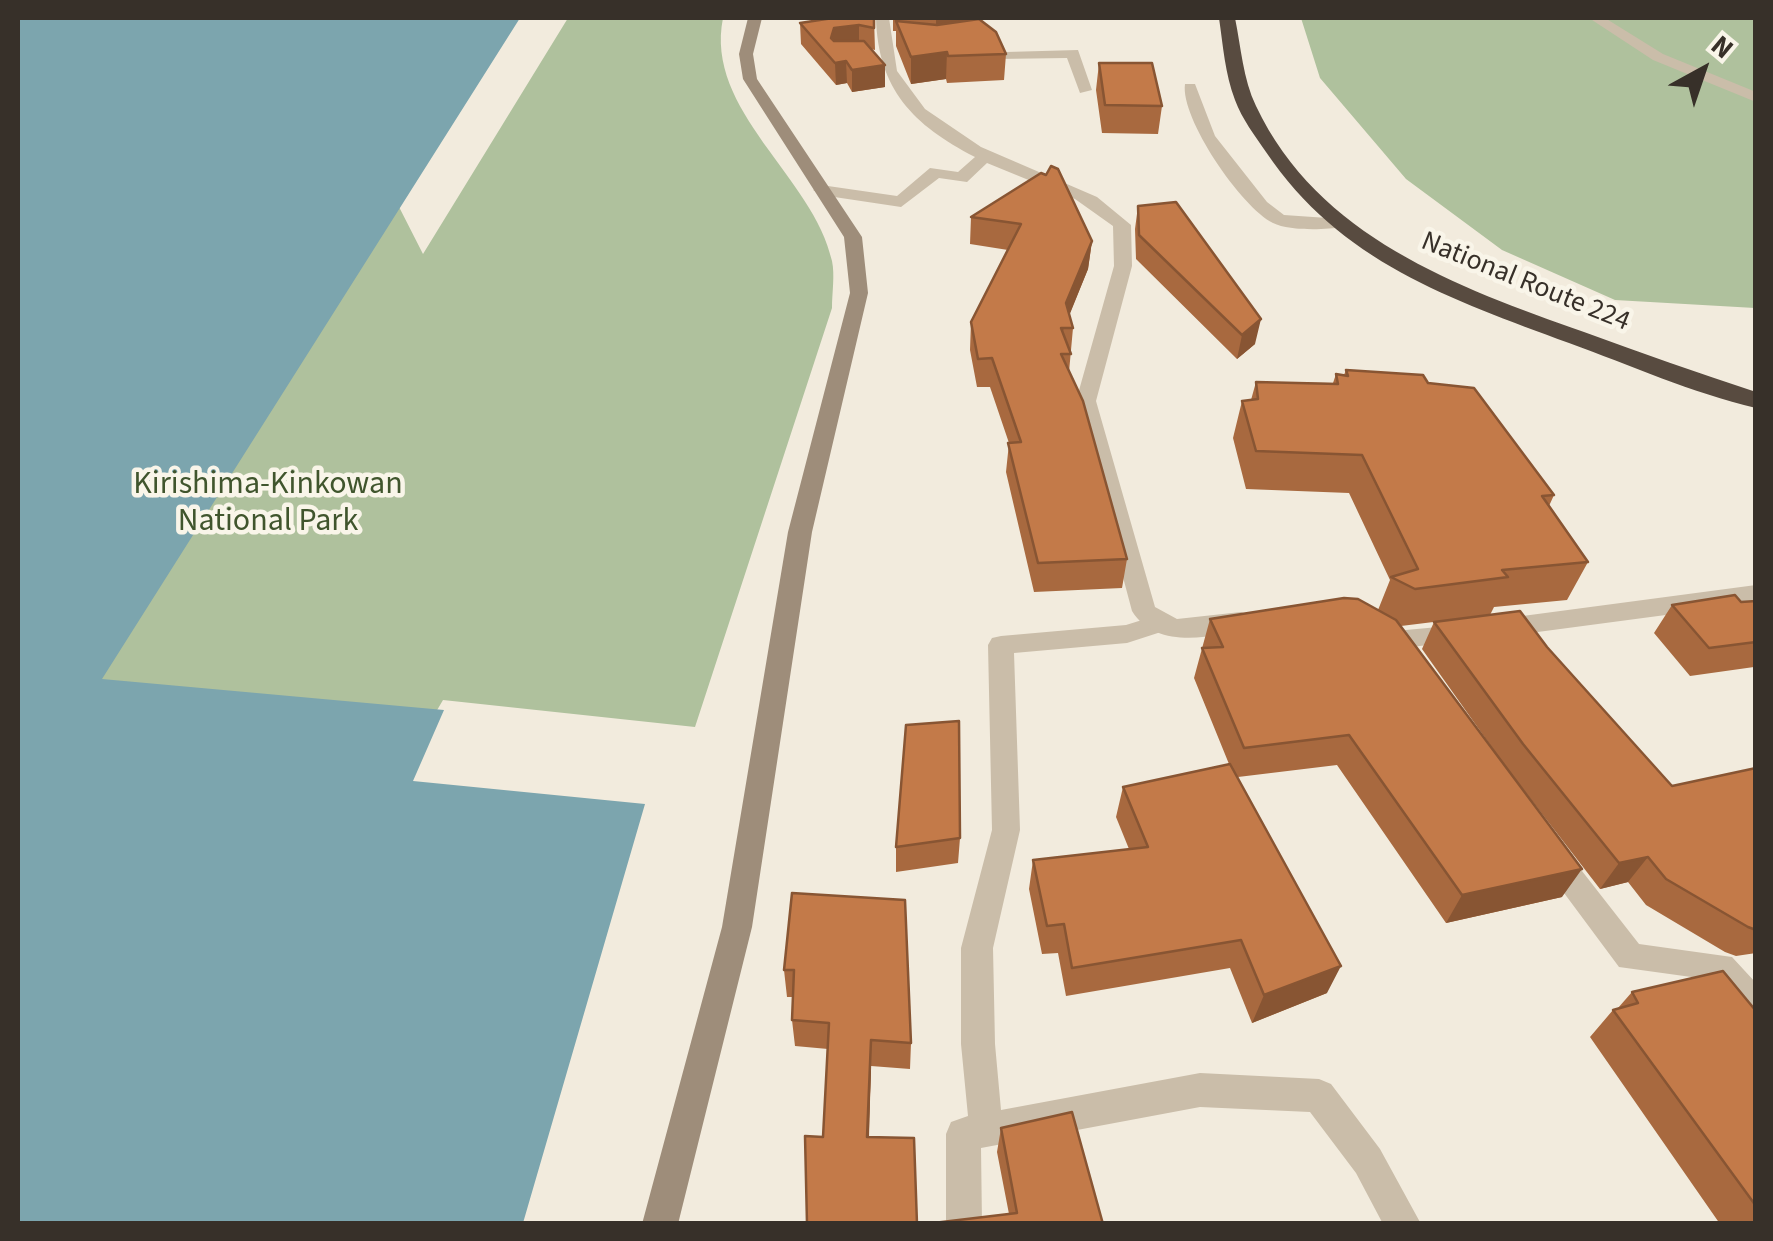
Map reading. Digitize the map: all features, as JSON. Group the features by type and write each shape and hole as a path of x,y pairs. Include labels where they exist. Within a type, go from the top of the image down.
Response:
{"highway":[{"name":"National Route 224","path":"1228,18 1243,100 1282,168 1306,198 1336,222 1427,281 1486,306 1756,402"}],"street":[{"path":"660,1224 736,927 800,532 859,292 852,237 750,78 746,54 754,18"},
{"path":"985,18 988,34 976,39 1002,56 1074,53 1084,90"},
{"path":"1596,18 1658,56 1756,98"},
{"path":"884,37 894,79 918,109 960,142 987,156 1097,200 1122,225 1124,266 1104,325 1086,401 1144,611 1155,625"},
{"path":"1190,87 1207,137 1261,206 1280,220 1336,222"},
{"path":"821,190 902,202 936,172 961,178 987,156"},
{"path":"1414,664 1388,636 1756,594"},
{"path":"986,1130 978,1044 976,948 1006,830 1001,645 1127,634 1155,625 1175,630 1266,617"},
{"path":"1540,840 1630,956 1721,967 1756,1008"},
{"path":"964,1224 963,1134 1200,1090 1319,1096 1368,1161 1403,1224"}],"green space":[{"name":"Kirishima-Kinkowan National Park","path":"18,18 369,148 423,254 568,18 723,18 721,52 729,83 744,114 805,201 821,230 833,266 832,308 695,727 443,700 137,1223 18,1223"},
{"path":"1301,18 1755,18 1755,308 1615,300 1502,250 1406,179 1320,78"}],"water":[{"name":"Kirishima-Kinkowan National Park","path":"18,18 520,18 102,679 444,710 413,781 645,804 523,1223 18,1223"}],"building":[{"path":"874,18 874,28 834,28 831,38 864,41 885,65 852,70 846,61 835,63 800,23"},
{"path":"979,19 996,32 1006,54 948,56 947,52 911,57 896,21 937,25"},
{"path":"1099,63 1152,63 1162,106 1105,105"},
{"path":"1051,166 1058,169 1092,241 1066,303 1073,328 1061,328 1071,354 1061,354 1083,401 1127,559 1038,563 1008,443 1021,442 992,358 978,359 971,322 1021,224 971,217 1041,173 1046,175"},
{"path":"1176,202 1261,319 1242,335 1139,235 1138,206"},
{"path":"1346,370 1423,375 1428,383 1474,388 1554,495 1542,496 1588,562 1502,570 1508,577 1415,589 1391,577 1418,569 1362,455 1256,451 1242,401 1258,399 1256,382 1338,384 1336,374 1348,376"},
{"path":"1735,595 1741,602 1756,601 1756,642 1709,648 1672,605"},
{"path":"1358,599 1396,620 1582,869 1462,895 1349,735 1244,748 1202,648 1223,647 1210,619"},
{"path":"1520,611 1547,647 1672,786 1756,768 1756,930 1666,879 1648,857 1619,863 1523,744 1434,622"},
{"path":"959,721 960,838 896,847 906,725"},
{"path":"1230,764 1341,966 1264,995 1241,940 1072,968 1064,924 1047,926 1033,860 1148,847 1123,787"},
{"path":"792,893 905,900 911,1043 871,1040 867,1137 914,1138 917,1224 807,1224 805,1136 823,1137 829,1023 792,1020 794,970 784,970"},
{"path":"1723,971 1756,1011 1756,1206 1613,1010 1638,1003 1632,992"},
{"path":"1072,1112 1103,1224 925,1224 1017,1213 1001,1128"}]}
